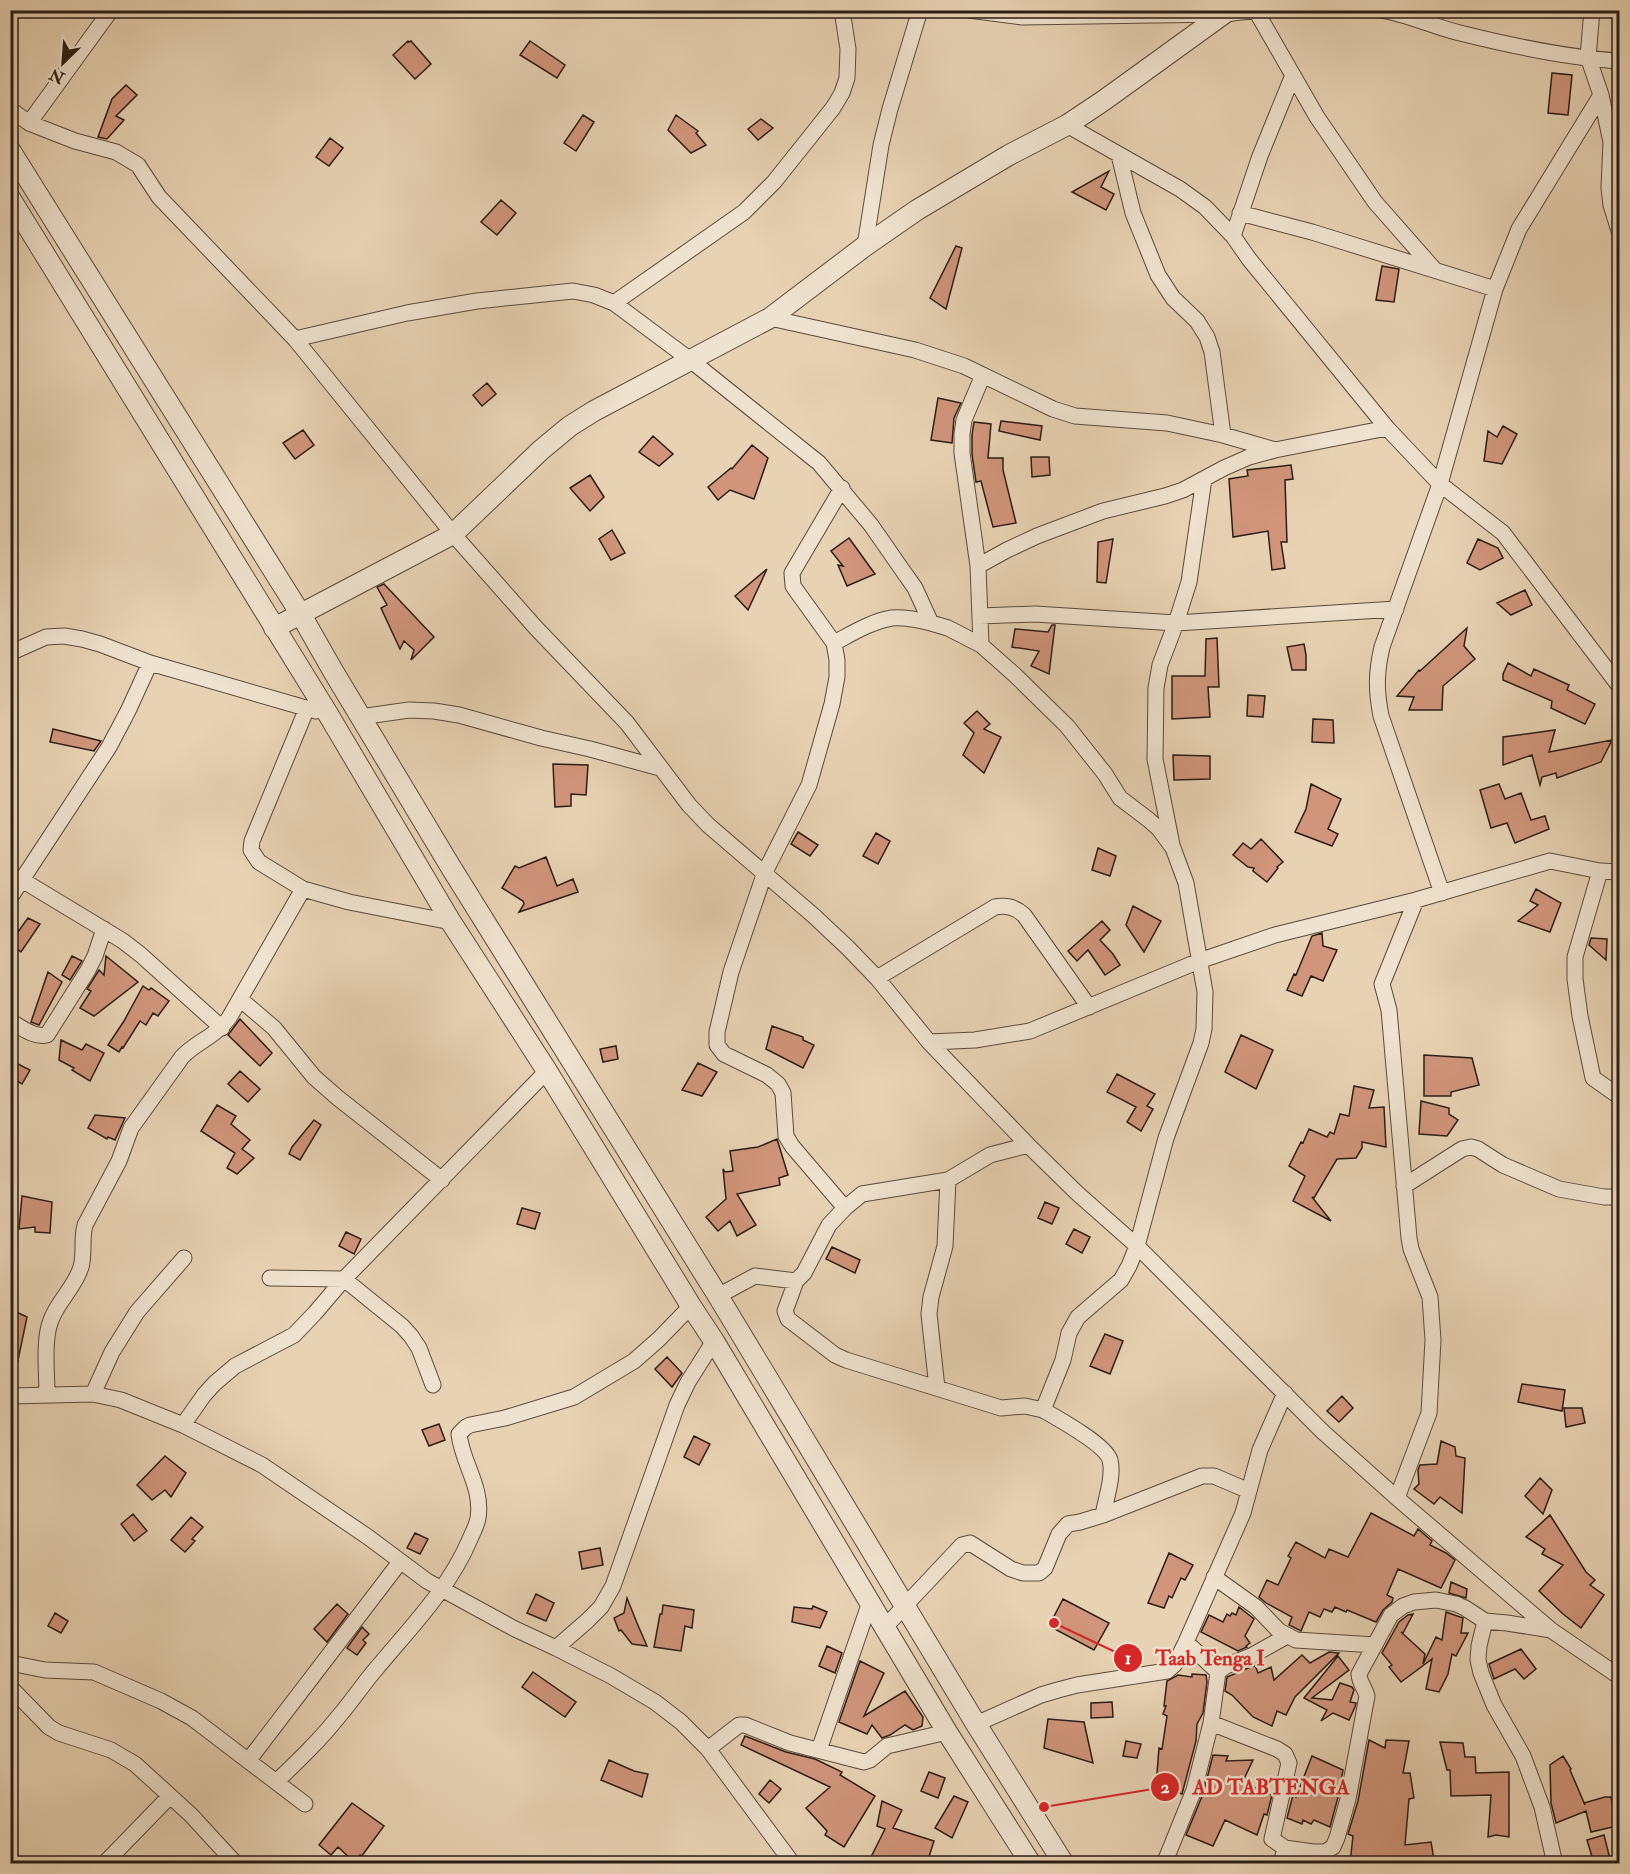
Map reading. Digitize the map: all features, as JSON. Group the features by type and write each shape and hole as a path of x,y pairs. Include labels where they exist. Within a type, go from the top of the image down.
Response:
{"street":[{"path":"614,303 744,212 774,182 833,108 842,93 847,78 848,49 842,10"},
{"path":"865,246 881,145 920,10"},
{"path":"969,10 1022,17 1086,13 1260,10"},
{"path":"1381,10 1460,33 1558,54 1620,61"},
{"path":"1593,10 1588,57 1601,95 1611,142 1609,188 1611,206 1620,234"},
{"path":"1256,11 1317,117 1375,202 1434,269"},
{"path":"274,628 453,534 541,450 570,426 689,359 770,318 917,210 1008,155 1067,125 1226,12"},
{"path":"29,123 103,14"},
{"path":"1233,236 1260,156 1293,75"},
{"path":"1442,893 1381,716 1377,692 1377,669 1382,647 1440,484 1495,289 1519,229 1601,95"},
{"path":"10,109 29,123 75,141 116,152 138,165 159,197 296,339 453,534 536,628 627,723 689,805 708,825 814,916 877,978 929,1042 1028,1145 1077,1193 1137,1246 1323,1432 1396,1498 1551,1630 1620,1677"},
{"path":"1067,125 1180,189 1204,207 1233,236 1249,259 1387,428 1440,484 1503,533 1620,687"},
{"path":"10,150 300,613 452,869 718,1296 976,1724 1064,1863"},
{"path":"1119,155 1133,213 1158,275 1173,298 1197,321 1207,337 1212,352 1222,435"},
{"path":"10,198 328,714 451,922 547,1071 714,1341 947,1732 1031,1863"},
{"path":"1240,213 1495,289"},
{"path":"296,339 407,313 489,300 573,291 594,295 614,303 689,359 819,463 871,525 909,579 931,623"},
{"path":"770,318 915,350 964,366 1053,409 1075,416 1167,423 1275,450"},
{"path":"981,645 978,566 962,453 962,434 964,420 983,375"},
{"path":"978,566 1037,536 1103,511 1165,496 1249,457 1387,428"},
{"path":"1043,1410 1063,1360 1069,1333 1078,1317 1121,1280 1129,1266 1137,1246 1166,1138 1202,1043 1205,992 1186,883 1173,848 1155,759 1156,688 1160,665 1189,582 1204,479"},
{"path":"842,488 792,573 793,586 834,644 837,677 832,704 809,784 765,872 731,972 717,1032 717,1045 724,1054 767,1075 778,1084 783,1093 786,1136 845,1208"},
{"path":"980,616 1035,614 1176,623 1396,609"},
{"path":"834,644 866,627 892,618 913,619 948,628 981,645 1067,726 1105,774 1120,798 1149,820 1173,848"},
{"path":"10,653 46,637 64,636 82,639 150,663 328,714"},
{"path":"10,898 16,879 109,747 150,663"},
{"path":"307,708 252,841 251,850 259,862 303,889 350,902 451,922"},
{"path":"360,717 409,710 451,714 660,768"},
{"path":"929,1042 975,1040 1016,1034 1045,1026 1199,961 1275,935 1416,900 1550,861 1620,873"},
{"path":"1600,871 1575,957 1575,979 1593,1078 1620,1097"},
{"path":"16,879 105,929 141,955 222,1028"},
{"path":"47,1395 47,1331 57,1307 80,1268 82,1236 90,1214 119,1161 131,1128 182,1057 222,1028 303,889"},
{"path":"1396,1498 1429,1413 1433,1340 1430,1297 1408,1238 1389,1010 1382,984 1416,900"},
{"path":"877,978 995,907 1010,906 1024,915 1089,1006"},
{"path":"10,1021 35,1035 41,1037 47,1035 88,970 105,929"},
{"path":"240,999 274,1028 314,1077 442,1180"},
{"path":"183,1425 204,1395 235,1366 294,1335 344,1279 547,1071"},
{"path":"1028,1145 990,1155 948,1180 862,1194 829,1225 804,1273 796,1281 785,1311 788,1319 835,1355 846,1360 1001,1408 1025,1406 1043,1410 1067,1424 1108,1455 1111,1470 1103,1515"},
{"path":"1404,1186 1462,1149 1471,1147 1486,1153 1503,1165 1559,1189 1604,1197 1620,1197"},
{"path":"937,1388 929,1308 945,1246 948,1180"},
{"path":"93,1394 112,1352 137,1312 184,1258"},
{"path":"718,1296 755,1276 796,1281"},
{"path":"270,1278 344,1279 411,1336 419,1348 433,1385"},
{"path":"276,1782 328,1730 366,1680 442,1590 465,1552 478,1520 479,1505 474,1479 460,1443 461,1430 471,1425 505,1419 574,1397 634,1361 660,1339 691,1306"},
{"path":"556,1648 601,1607 613,1586 627,1552 677,1405 688,1382 714,1341"},
{"path":"976,1724 1050,1692 1077,1685 1167,1671 1175,1664 1242,1513 1260,1450 1285,1393"},
{"path":"10,1395 93,1394 121,1400 183,1425 262,1465 442,1590 611,1676 655,1702 681,1722 708,1749 793,1863"},
{"path":"885,1627 962,1545 970,1544 1023,1574 1039,1573 1045,1568 1059,1534 1068,1524 1103,1515 1202,1476 1214,1476 1249,1491"},
{"path":"248,1761 400,1562"},
{"path":"1214,1577 1256,1607 1272,1625 1287,1636 1305,1641 1375,1645"},
{"path":"1211,1723 1285,1754 1289,1759 1287,1774 1272,1839 1285,1848 1325,1852 1333,1847 1337,1838 1348,1799 1366,1705 1366,1692 1359,1674 1391,1615 1403,1606 1414,1602 1436,1600 1466,1608 1485,1621 1551,1630"},
{"path":"819,1750 870,1602"},
{"path":"1485,1621 1479,1653 1481,1673 1497,1712 1523,1756 1542,1808 1555,1863"},
{"path":"1164,1863 1194,1790 1211,1723 1218,1672 1287,1636"},
{"path":"1186,1642 1218,1672"},
{"path":"10,1663 37,1669 84,1671 107,1676 162,1701 182,1712 305,1804"},
{"path":"10,1687 49,1727 59,1734 111,1750 135,1764 190,1815 236,1863"},
{"path":"708,1749 739,1725 745,1725 790,1743 868,1761 886,1746 947,1732"},
{"path":"104,1863 169,1797"},
{"path":"1281,1863 1285,1848"}],"building":[{"path":"408,41 411,41 431,64 415,79 393,55"},
{"path":"530,41 565,65 557,78 520,55"},
{"path":"1552,73 1572,75 1568,115 1548,113"},
{"path":"126,85 137,95 116,116 124,120 107,139 98,137 112,99"},
{"path":"583,115 594,122 576,151 564,143"},
{"path":"676,115 698,131 696,133 706,145 691,153 668,130"},
{"path":"761,119 773,128 758,140 748,129"},
{"path":"330,138 343,148 329,166 316,157"},
{"path":"1109,171 1101,187 1114,194 1106,210 1072,192"},
{"path":"501,200 516,213 497,235 481,222"},
{"path":"956,246 962,248 946,309 930,298"},
{"path":"1382,266 1399,269 1394,302 1376,300"},
{"path":"487,383 496,394 482,406 473,395"},
{"path":"938,398 961,403 954,418 952,443 931,440"},
{"path":"1001,421 1042,426 1040,440 999,431"},
{"path":"974,422 991,424 988,458 1003,458 1003,470 1016,523 993,527 981,481 976,482 972,454"},
{"path":"1503,426 1517,434 1502,464 1484,461 1488,431 1497,437"},
{"path":"303,430 314,445 295,459 283,443"},
{"path":"653,436 673,454 659,466 639,452"},
{"path":"752,445 768,458 754,499 730,490 718,500 708,487 732,469"},
{"path":"1031,457 1049,457 1050,475 1032,477"},
{"path":"1291,465 1293,479 1285,480 1287,542 1281,542 1285,568 1272,570 1268,531 1233,537 1229,479 1248,476 1247,470"},
{"path":"590,475 604,497 590,511 570,488"},
{"path":"612,530 625,553 611,560 599,539"},
{"path":"849,538 875,574 847,586 838,565 843,566 831,551"},
{"path":"1113,539 1106,583 1097,582 1098,542"},
{"path":"1478,539 1498,548 1503,558 1480,570 1467,563"},
{"path":"767,569 748,610 735,596"},
{"path":"384,584 434,637 411,660 414,650 404,641 400,649 381,608 387,605 377,587"},
{"path":"1525,590 1532,605 1511,615 1497,603"},
{"path":"1052,625 1055,625 1049,674 1031,666 1039,651 1012,647 1015,629 1048,632"},
{"path":"1467,628 1464,646 1475,659 1443,686 1442,710 1409,710 1414,697 1397,696 1419,670"},
{"path":"1217,638 1219,687 1208,687 1210,717 1172,719 1172,676 1205,676 1206,639"},
{"path":"1304,644 1306,670 1292,670 1287,647"},
{"path":"1508,663 1531,676 1534,669 1569,685 1567,690 1595,704 1585,724 1551,708 1552,701 1503,680"},
{"path":"1248,695 1265,696 1263,717 1247,716"},
{"path":"977,711 990,724 984,729 1001,737 984,773 963,755 974,733 964,723"},
{"path":"1313,719 1333,720 1334,743 1312,742"},
{"path":"53,729 101,741 94,751 50,742"},
{"path":"1555,730 1549,752 1612,740 1601,762 1557,778 1556,773 1542,777 1540,785 1532,755 1503,765 1503,737"},
{"path":"1173,755 1210,756 1210,779 1174,780"},
{"path":"553,764 588,765 586,795 571,794 571,806 555,807"},
{"path":"1311,784 1341,799 1328,829 1338,834 1332,846 1295,832 1306,809"},
{"path":"1499,784 1505,799 1521,793 1531,820 1545,816 1549,829 1515,843 1507,823 1491,828 1480,790"},
{"path":"798,832 818,845 810,856 791,844"},
{"path":"876,833 890,841 878,864 863,856"},
{"path":"1261,839 1283,862 1267,882 1253,871 1254,868 1248,867 1233,855 1243,843 1251,849"},
{"path":"1098,848 1116,856 1110,876 1092,870"},
{"path":"546,857 557,886 573,879 578,892 519,912 524,904 523,901 502,888 515,866 519,868"},
{"path":"1536,889 1561,903 1550,932 1518,921 1538,905 1530,901"},
{"path":"1133,906 1161,921 1144,952 1126,925"},
{"path":"28,918 40,924 21,952 10,943"},
{"path":"1102,921 1110,930 1100,940 1120,965 1105,975 1088,950 1077,961 1068,951"},
{"path":"1322,933 1323,946 1337,950 1323,981 1311,976 1302,996 1287,990 1294,974 1296,975 1312,936"},
{"path":"1591,938 1607,939 1606,960 1589,945"},
{"path":"72,956 82,961 70,980 62,975"},
{"path":"106,956 138,982 94,1016 80,1008 91,991 87,989 99,970 104,975"},
{"path":"48,972 62,982 39,1025 31,1022"},
{"path":"143,986 149,990 151,988 169,1001 158,1016 153,1013 146,1025 140,1021 119,1052 108,1045"},
{"path":"240,1019 272,1053 260,1066 228,1035"},
{"path":"772,1026 803,1037 803,1040 814,1045 803,1068 766,1049"},
{"path":"1241,1035 1273,1050 1256,1089 1225,1072"},
{"path":"61,1040 82,1050 86,1044 104,1053 90,1081 59,1060"},
{"path":"616,1046 618,1059 603,1062 600,1049"},
{"path":"1424,1055 1472,1058 1479,1085 1451,1092 1451,1096 1424,1096"},
{"path":"10,1060 30,1070 22,1084 10,1077"},
{"path":"698,1063 717,1072 702,1096 682,1090"},
{"path":"240,1071 260,1089 248,1102 228,1084"},
{"path":"1117,1074 1155,1094 1147,1106 1153,1109 1141,1131 1127,1122 1136,1107 1107,1092"},
{"path":"1354,1086 1374,1090 1369,1108 1384,1107 1386,1147 1362,1142 1362,1148 1356,1158 1337,1159 1314,1198 1312,1197 1331,1221 1293,1201 1305,1176 1289,1166 1309,1129 1327,1137 1330,1132 1334,1134 1340,1114 1349,1116"},
{"path":"1421,1101 1449,1108 1449,1114 1458,1120 1447,1136 1419,1134"},
{"path":"217,1105 236,1116 231,1124 250,1140 242,1149 254,1158 237,1174 227,1168 235,1153 201,1131"},
{"path":"95,1115 125,1118 115,1140 108,1137 107,1139 88,1128"},
{"path":"314,1120 321,1125 300,1160 289,1154"},
{"path":"777,1139 788,1175 779,1178 780,1185 737,1194 756,1225 737,1236 730,1221 718,1231 706,1217 726,1199 723,1169 725,1172 733,1171 730,1151 758,1147"},
{"path":"22,1196 52,1202 50,1233 35,1232 35,1227 19,1229"},
{"path":"1045,1202 1059,1208 1052,1224 1038,1218"},
{"path":"522,1208 540,1213 535,1229 517,1224"},
{"path":"1074,1229 1090,1237 1082,1253 1066,1244"},
{"path":"346,1232 361,1239 354,1254 339,1246"},
{"path":"832,1247 860,1260 855,1273 826,1259"},
{"path":"10,1309 27,1317 17,1365 10,1365"},
{"path":"1105,1334 1123,1341 1110,1374 1090,1366"},
{"path":"667,1357 682,1373 672,1387 655,1369"},
{"path":"1522,1384 1565,1390 1562,1411 1518,1402"},
{"path":"1342,1396 1353,1408 1339,1422 1327,1411"},
{"path":"1564,1408 1582,1408 1585,1423 1566,1427"},
{"path":"439,1424 445,1440 429,1446 422,1430"},
{"path":"694,1436 710,1444 699,1465 684,1457"},
{"path":"1441,1441 1455,1447 1456,1456 1465,1458 1462,1513 1440,1497 1434,1504 1414,1489 1419,1484 1420,1465 1437,1464"},
{"path":"165,1456 186,1473 171,1497 165,1490 152,1500 137,1485"},
{"path":"1540,1478 1552,1490 1543,1514 1525,1496"},
{"path":"1371,1513 1414,1536 1418,1529 1432,1541 1430,1545 1455,1560 1441,1588 1398,1569 1387,1595 1393,1598 1392,1602 1383,1610 1376,1622 1335,1607 1332,1612 1324,1609 1320,1617 1309,1612 1301,1631 1289,1625 1292,1617 1259,1597 1267,1580 1278,1585 1291,1558 1288,1556 1296,1542 1325,1558 1329,1549 1348,1557"},
{"path":"133,1514 147,1531 134,1541 121,1524"},
{"path":"1550,1515 1586,1572 1595,1580 1590,1585 1604,1595 1581,1628 1539,1591 1563,1565 1542,1554 1545,1549 1526,1537"},
{"path":"191,1517 203,1527 192,1539 195,1541 185,1552 171,1540"},
{"path":"415,1533 428,1539 420,1554 407,1548"},
{"path":"600,1548 603,1565 582,1569 579,1552"},
{"path":"1169,1553 1193,1565 1185,1580 1181,1578 1172,1598 1169,1596 1164,1608 1148,1603"},
{"path":"1451,1582 1467,1589 1466,1598 1449,1593"},
{"path":"536,1594 554,1603 546,1621 527,1613"},
{"path":"627,1598 647,1646 632,1644 621,1630 619,1631 614,1618 624,1613"},
{"path":"1063,1599 1109,1623 1094,1650 1049,1626"},
{"path":"337,1604 348,1614 327,1642 314,1629"},
{"path":"663,1605 694,1610 692,1628 685,1626 681,1651 654,1647"},
{"path":"813,1606 827,1612 820,1628 792,1622 794,1607 812,1609"},
{"path":"1239,1607 1254,1619 1245,1636 1250,1643 1247,1647 1238,1651 1201,1632 1209,1615 1223,1622 1227,1614 1236,1615"},
{"path":"1446,1612 1463,1618 1461,1633 1468,1633 1456,1656 1452,1654 1448,1674 1439,1692 1426,1689 1432,1659 1401,1682 1389,1667 1392,1665 1382,1653 1399,1622 1413,1614 1403,1633 1401,1632 1425,1654 1423,1664 1436,1637 1442,1640"},
{"path":"55,1613 68,1621 61,1633 48,1626"},
{"path":"362,1627 369,1634 363,1640 366,1643 357,1655 347,1648"},
{"path":"827,1646 842,1653 835,1673 819,1666"},
{"path":"1521,1649 1536,1669 1524,1679 1515,1669 1494,1679 1489,1664"},
{"path":"1329,1652 1339,1653 1295,1697 1286,1715 1277,1711 1272,1726 1253,1717 1232,1695 1225,1691 1227,1677 1255,1665 1258,1673 1271,1667 1274,1680 1302,1655 1310,1663"},
{"path":"1338,1656 1349,1670 1312,1698 1332,1700 1340,1683 1354,1690 1350,1702 1356,1703 1355,1707 1349,1720 1333,1713 1321,1721 1327,1710 1304,1698"},
{"path":"860,1661 884,1673 864,1716 905,1691 923,1717 922,1726 913,1730 905,1725 882,1738 872,1725 867,1734 839,1722"},
{"path":"533,1672 576,1702 565,1717 522,1687"},
{"path":"1192,1674 1206,1675 1207,1682 1203,1713 1197,1724 1196,1741 1182,1794 1156,1785 1159,1748 1162,1749 1167,1716 1163,1714 1166,1706 1164,1706 1167,1681 1178,1675 1192,1677"},
{"path":"1112,1702 1113,1717 1091,1718 1091,1703"},
{"path":"1048,1719 1084,1722 1093,1763 1044,1748"},
{"path":"745,1736 786,1752 815,1759 842,1772 840,1775 875,1796 844,1847 825,1835 827,1831 806,1808 830,1787 741,1745"},
{"path":"1369,1740 1385,1748 1386,1740 1409,1741 1403,1773 1410,1773 1414,1798 1409,1799 1405,1845 1431,1842 1434,1859 1402,1863 1350,1863 1353,1836 1348,1834 1358,1801"},
{"path":"1126,1741 1141,1744 1137,1758 1123,1756"},
{"path":"1440,1742 1463,1743 1465,1757 1475,1757 1476,1773 1509,1772 1509,1837 1496,1835 1488,1837 1491,1795 1451,1796 1450,1770 1447,1770"},
{"path":"1213,1755 1228,1756 1226,1761 1253,1760 1244,1779 1245,1783 1272,1795 1267,1815 1264,1814 1257,1835 1225,1820 1213,1846 1186,1835 1203,1794"},
{"path":"1312,1756 1343,1770 1330,1827 1314,1820 1311,1824 1303,1820 1302,1824 1287,1818 1293,1795 1296,1797"},
{"path":"1563,1756 1571,1769 1584,1803 1611,1797 1617,1826 1591,1832 1586,1811 1556,1823 1551,1803 1550,1765"},
{"path":"609,1760 634,1771 648,1774 642,1797 601,1780"},
{"path":"929,1772 945,1778 938,1798 921,1791"},
{"path":"770,1780 781,1789 769,1803 759,1794"},
{"path":"954,1796 968,1802 952,1838 935,1828"},
{"path":"882,1801 902,1810 893,1828 934,1841 927,1863 868,1863 885,1829 877,1826"},
{"path":"352,1803 384,1826 361,1857 360,1855 354,1862 338,1847 331,1855 319,1845"},
{"path":"1604,1835 1610,1859 1594,1863 1587,1840"}],"place":[{"name":"Taab Tenga I","path":"1054,1623"},
{"name":"AD TABTENGA","path":"1044,1807"}]}
